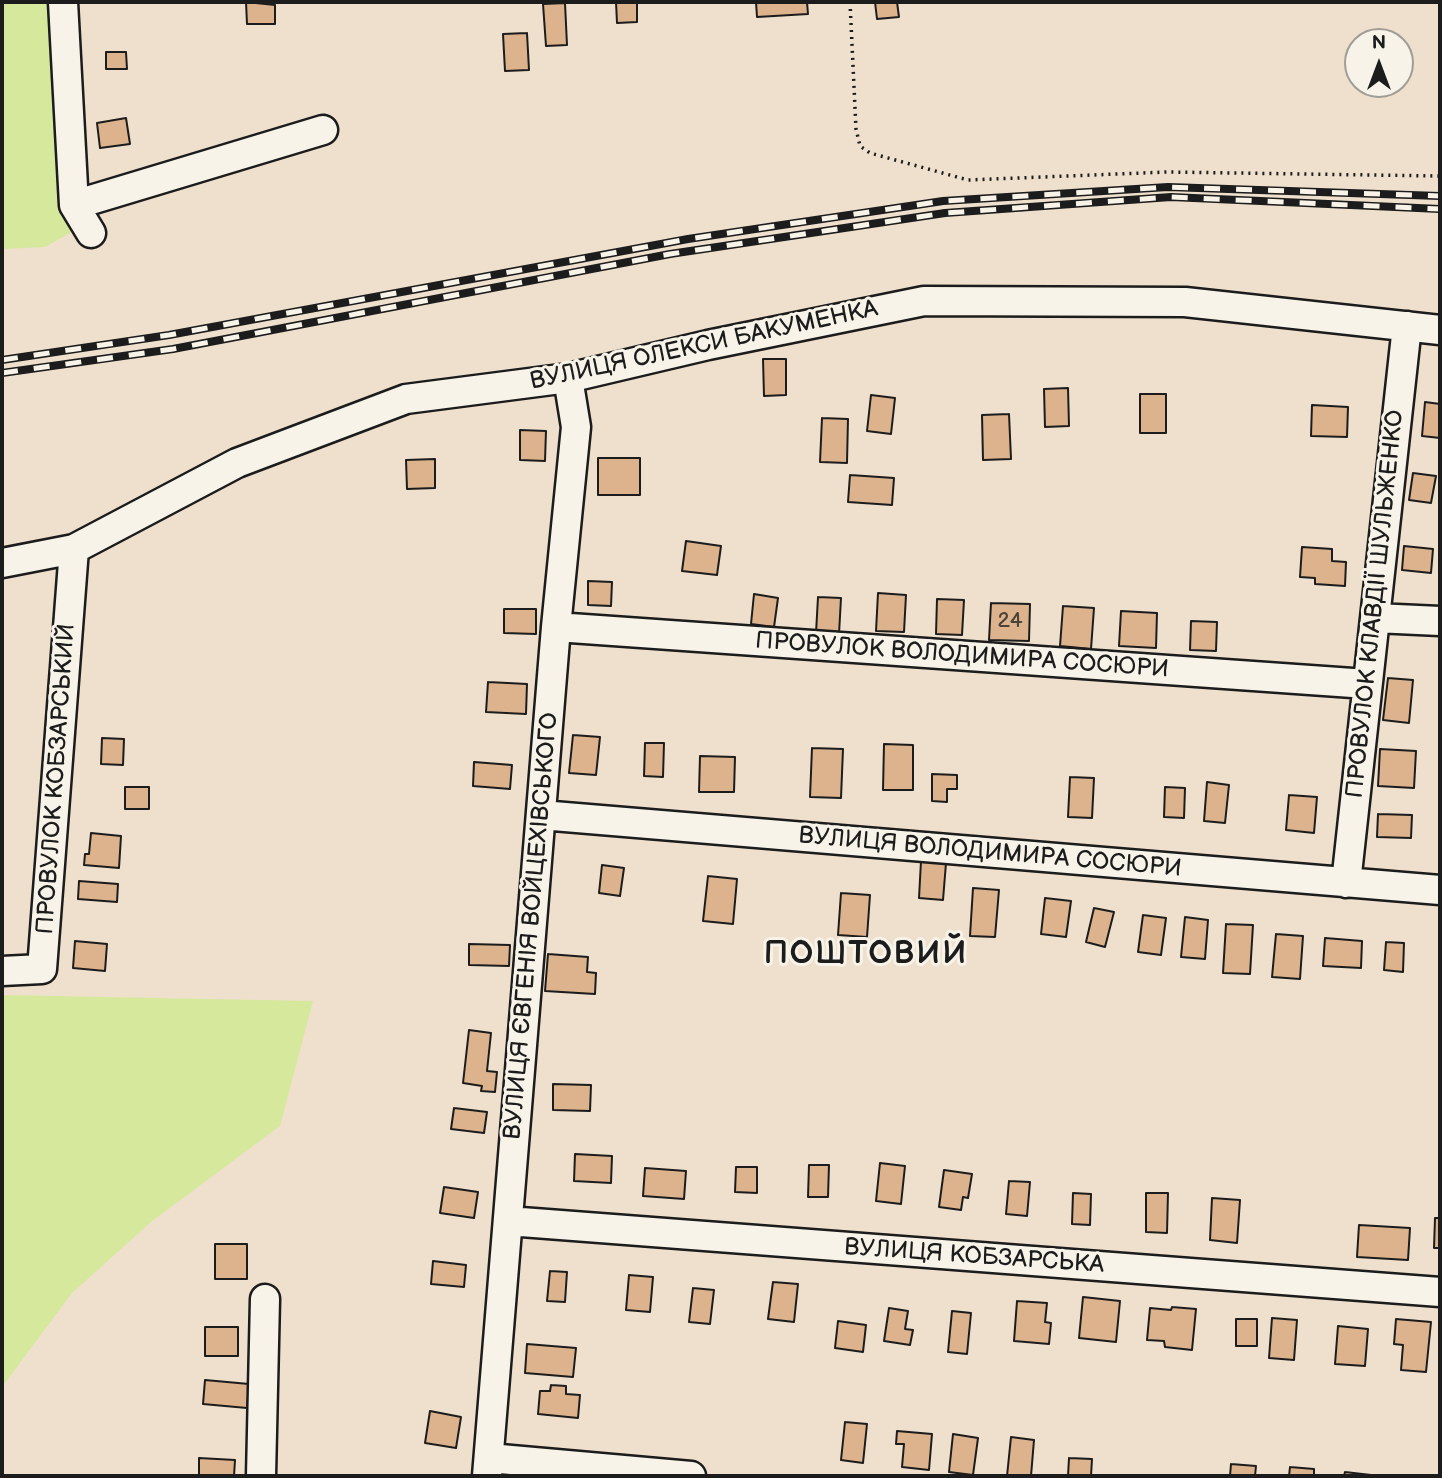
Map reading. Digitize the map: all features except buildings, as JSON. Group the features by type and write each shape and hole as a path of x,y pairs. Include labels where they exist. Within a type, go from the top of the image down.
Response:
{"street":[{"path":"63,2 74,205 91,233"},
{"path":"74,205 324,130"},
{"name":"ВУЛИЦЯ ОЛЕКСИ БАКУМЕНКА","path":"2,563 74,549 237,463 406,399 568,378 708,345 924,301 1185,302 1440,330"},
{"name":"ПРОВУЛОК КЛАВДІЇ ШУЛЬЖЕНКО","path":"1346,883 1407,326"},
{"name":"ВУЛИЦЯ ЄВГЕНІЯ ВОЙЦЕХІВСЬКОГО","path":"488,1467 556,627 576,427 568,378"},
{"name":"ПРОВУЛОК КОБЗАРСЬКИЙ","path":"2,971 42,969 74,549"},
{"path":"1375,618 1440,621"},
{"name":"ПРОВУЛОК ВОЛОДИМИРА СОСЮРИ","path":"556,627 1367,684"},
{"name":"ВУЛИЦЯ ВОЛОДИМИРА СОСЮРИ","path":"541,815 1440,890"},
{"name":"ВУЛИЦЯ КОБЗАРСЬКА","path":"508,1221 1440,1292"},
{"path":"261,1476 265,1299"},
{"path":"488,1467 691,1476"}],"path":[{"path":"850,2 856,129 860,145 870,153 968,180 1167,172 1440,176"}],"green space":[{"path":"2,2 63,2 74,205 70,233 45,247 2,249"},
{"path":"2,995 313,1001 280,1126 152,1221 72,1293 2,1387"}],"railway":[{"path":"2,360 169,335 688,239 943,201 1168,187 1440,196"},
{"path":"2,373 173,349 670,254 945,213 1171,197 1440,209"}],"district":[{"name":"ПОШТОВИЙ","path":"866,955"}]}
